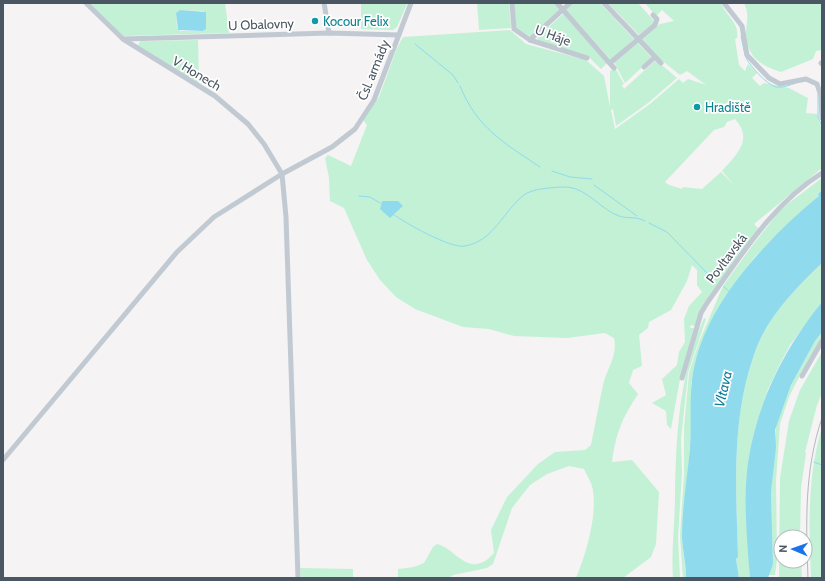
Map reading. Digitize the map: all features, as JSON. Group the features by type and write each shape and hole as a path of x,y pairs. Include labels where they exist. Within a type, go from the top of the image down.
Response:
{"street":[{"name":"V Honech","path":"86,3 123,39 229,106 256,134 282,174"},
{"path":"324,3 329,33"},
{"name":"Čsl. armády","path":"3,460 177,252 214,217 282,174 332,147 355,129 374,100 411,3"},
{"name":"U Háje","path":"512,3 514,29 530,40 587,58"},
{"path":"557,3 614,68"},
{"path":"530,40 570,3"},
{"path":"604,3 661,63"},
{"path":"724,3 742,26 748,55 769,78 780,84 806,79 817,84 821,96 822,118"},
{"path":"610,63 655,25 657,19 653,16"},
{"name":"U Obalovny","path":"123,39 329,33 399,35"},
{"path":"644,67 655,57"},
{"path":"817,84 822,79"},
{"name":"Povltavská","path":"682,378 701,313 707,303 778,208 811,180 822,173"},
{"path":"282,174 286,217 298,578"},
{"path":"802,376 822,341"}],"green space":[{"path":"89,3 225,3 229,33 123,36","holes":["180,10 204,11 206,29 203,31 180,31 177,28 176,13"]},
{"path":"361,3 407,4 397,27 393,30 361,29"},
{"path":"477,3 509,3 511,28 479,30"},
{"path":"514,3 554,3 560,10 531,37 516,28"},
{"path":"573,3 600,3 634,39 611,60 566,10"},
{"path":"608,3 638,3 655,22 639,35"},
{"path":"645,3 721,3 735,24 737,38 735,39 739,65 745,71 748,64 757,73 752,78 760,86 764,83 789,88 808,98 806,113 817,114 822,128 822,168 754,224 759,229 704,303 695,326 691,325 690,328 694,328 680,379 671,429 667,425 666,411 652,403 666,395 662,379 677,365 679,352 685,342 684,319 689,306 702,292 697,285 697,270 692,265 687,281 671,310 649,322 648,328 639,335 642,366 633,370 629,383 638,394 620,426 612,462 632,460 659,492 656,544 651,557 623,578 576,578 588,544 594,505 591,483 584,469 569,466 547,474 530,485 512,508 493,564 487,568 453,575 449,578 398,578 398,569 414,567 424,563 433,547 437,544 470,564 477,564 485,561 494,553 491,530 507,497 538,464 555,452 585,450 591,445 603,385 615,350 614,338 605,333 567,338 514,336 489,329 463,327 415,309 396,297 380,280 367,260 344,208 330,201 329,178 325,158 328,155 351,166 367,125 363,120 379,97 397,48 403,37 510,30 526,44 586,60 604,76 610,107 610,71 615,68 624,84 622,85 624,89 656,60 677,78 648,103 616,126 613,109 611,110 615,129 650,104 679,79 683,83 688,79 706,85 687,71 680,75 655,55 641,39 660,24 674,21 662,10 656,16","holes":["735,119 743,134 743,140 741,147 733,159 722,171 734,185 721,172 702,189 683,187 682,189 669,185 665,182 714,130 724,127 727,122","382,201 398,201 398,210 394,215"]},
{"path":"744,3 822,3 822,50 816,51 813,59 781,72 767,67 752,55 749,49 746,34 747,15"},
{"path":"563,14 608,62 601,69 588,56 539,41 537,38"},
{"path":"198,40 199,83 138,46 140,41"},
{"path":"637,42 652,58 625,83 614,62"},
{"path":"822,178 822,190 818,194 819,196 770,241 753,259 720,306 691,383 691,433 682,539 686,578 683,578 680,536 684,474 684,428 689,373 699,342 723,286 752,246 781,209"},
{"path":"822,263 822,302 790,345 781,362 768,389 754,433 747,481 750,578 739,578 736,559 738,557 736,506 737,454 742,402 747,377 760,339 767,327 783,304"},
{"path":"704,318 706,319 688,373 681,439 682,473 678,537 680,578 673,578 672,558 676,450 680,406 689,361"},
{"path":"822,332 822,338 789,397 780,424 776,481 777,529 773,529 773,564 771,492 776,425 791,385 815,341"},
{"path":"822,352 822,393 817,405 805,452 801,488 800,529 779,529 780,478 789,421 800,390"},
{"path":"822,427 822,578 811,578 811,569 813,569 813,529 810,529 810,502 811,483 817,446"},
{"path":"773,564 773,569 776,569 775,575 768,575"},
{"path":"300,568 353,569 353,578 301,578"},
{"path":"779,569 801,569 802,578 779,578"}],"water":[{"path":"180,10 206,12 206,29 203,31 178,30 176,13"},
{"name":"Vltava","path":"822,190 822,263 783,304 767,327 760,339 747,377 742,402 737,454 736,506 738,557 736,559 739,578 686,578 682,528 691,437 691,395 693,374 702,340 713,316 727,293 744,271 781,230 819,196 818,194"},
{"path":"382,201 398,201 403,206 390,218 380,209"},
{"path":"822,302 822,332 815,341 791,385 775,430 776,447 771,492 773,564 768,578 750,578 746,520 746,491 748,463 752,440 765,398 774,377 808,320"}],"waterway":[{"path":"741,36 745,55"},
{"path":"415,44 453,75 458,83"},
{"path":"746,58 759,75 772,85 781,87 796,83"},
{"path":"460,86 467,101 483,124 503,142 540,167"},
{"path":"818,94 818,117 822,126"},
{"path":"552,171 570,177 592,179"},
{"path":"594,185 637,216"},
{"path":"393,214 417,229 439,240 458,246 465,246 475,243 491,232 517,201 524,195 545,188 568,187 588,195 619,216 645,221"},
{"path":"359,196 370,197 380,203"},
{"path":"649,223 667,232 708,274"},
{"path":"724,287 730,292"},
{"path":"814,462 822,465"}],"railway":[{"path":"808,578 807,517 809,477 816,438 822,418"}],"place":[{"name":"Kocour Felix","path":"315,21"},
{"name":"Hradiště","path":"697,107"}]}
